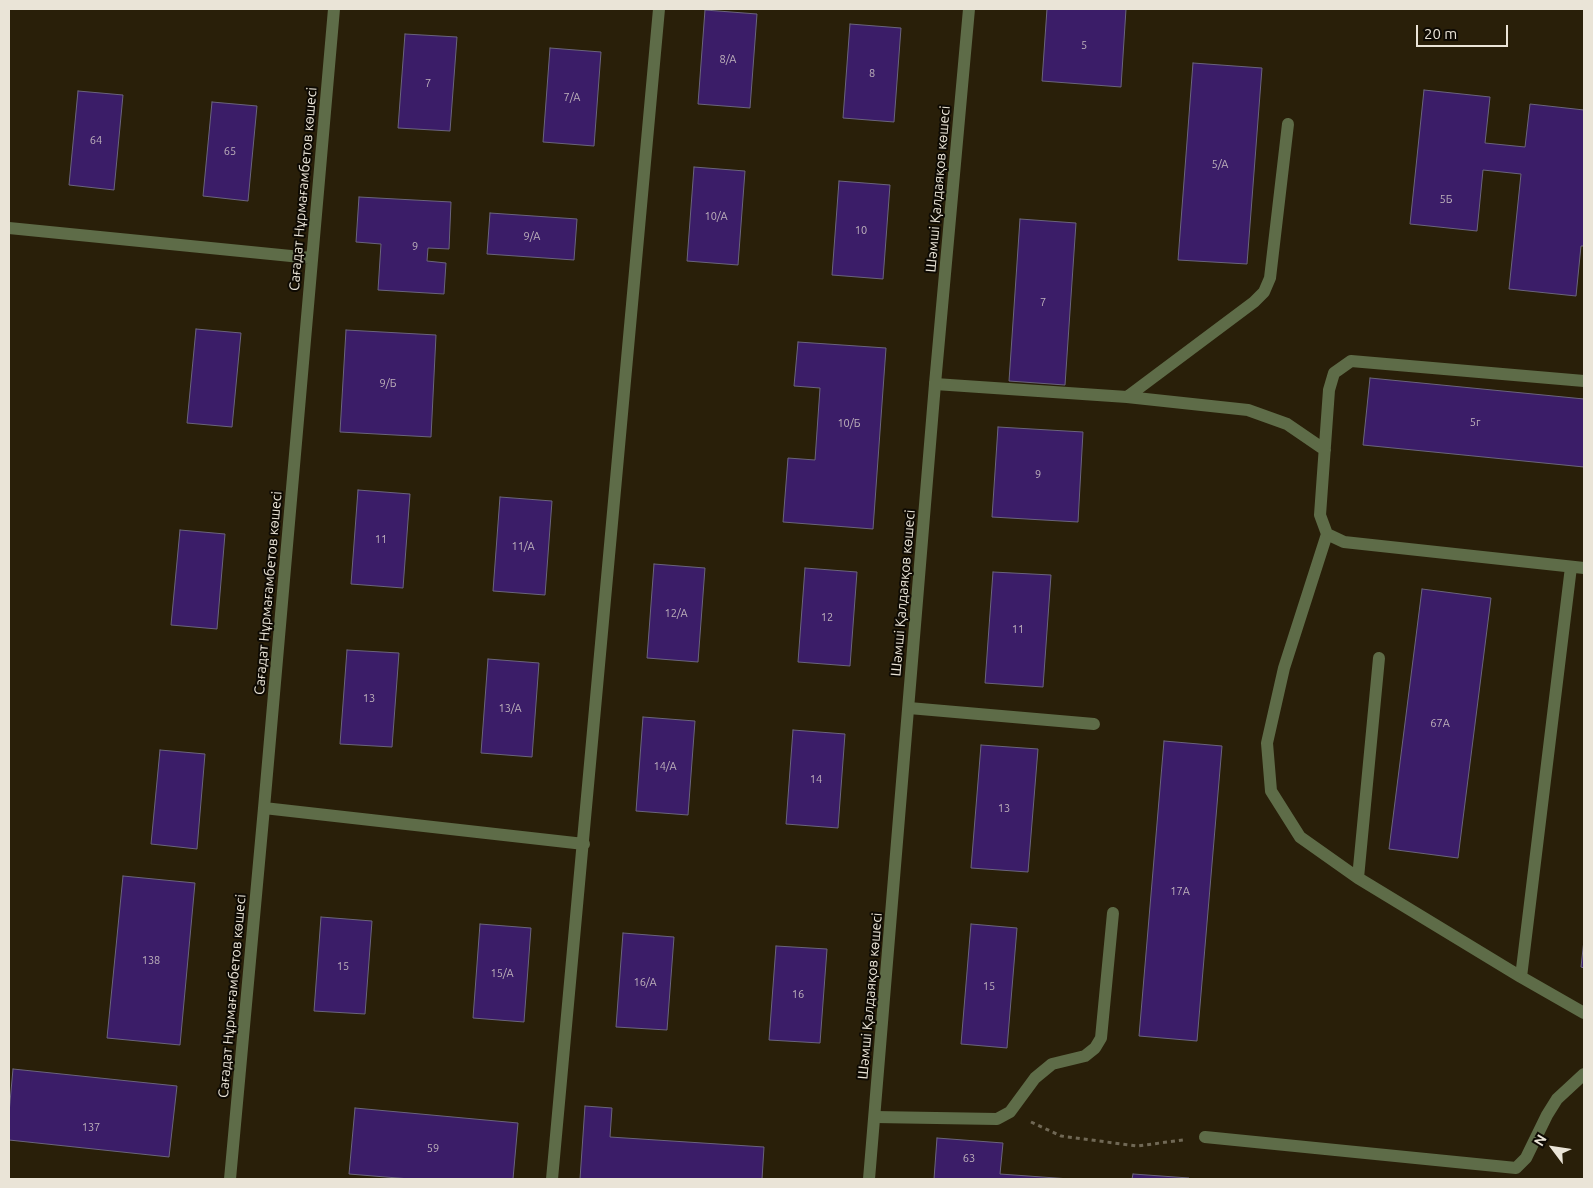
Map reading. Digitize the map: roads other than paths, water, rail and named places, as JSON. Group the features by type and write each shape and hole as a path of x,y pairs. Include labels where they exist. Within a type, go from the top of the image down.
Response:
{"street":[{"name":"Сағадат Нұрмағамбетов көшесі","path":"230,1179 334,9"},
{"path":"552,1179 659,9"},
{"name":"Шәмші Қалдаяқов көшесі","path":"869,1179 935,384 969,9"},
{"path":"1127,397 1254,302 1264,292 1270,278 1288,124"},
{"path":"9,228 311,258"},
{"path":"1584,381 1351,361 1334,373 1329,390 1320,515 1327,534 1284,668 1266,742 1271,791 1300,837 1358,878 1584,1013"},
{"path":"935,384 1127,397 1248,410 1287,424 1325,450"},
{"path":"1327,534 1344,542 1584,568"},
{"path":"1522,977 1571,567"},
{"path":"1358,878 1379,658"},
{"path":"909,708 1094,724"},
{"path":"264,808 584,844"},
{"path":"874,1117 997,1119 1010,1112 1035,1078 1052,1064 1085,1056 1095,1048 1101,1038 1113,913"},
{"path":"1205,1137 1516,1168 1526,1158 1557,1099 1584,1074"}]}
